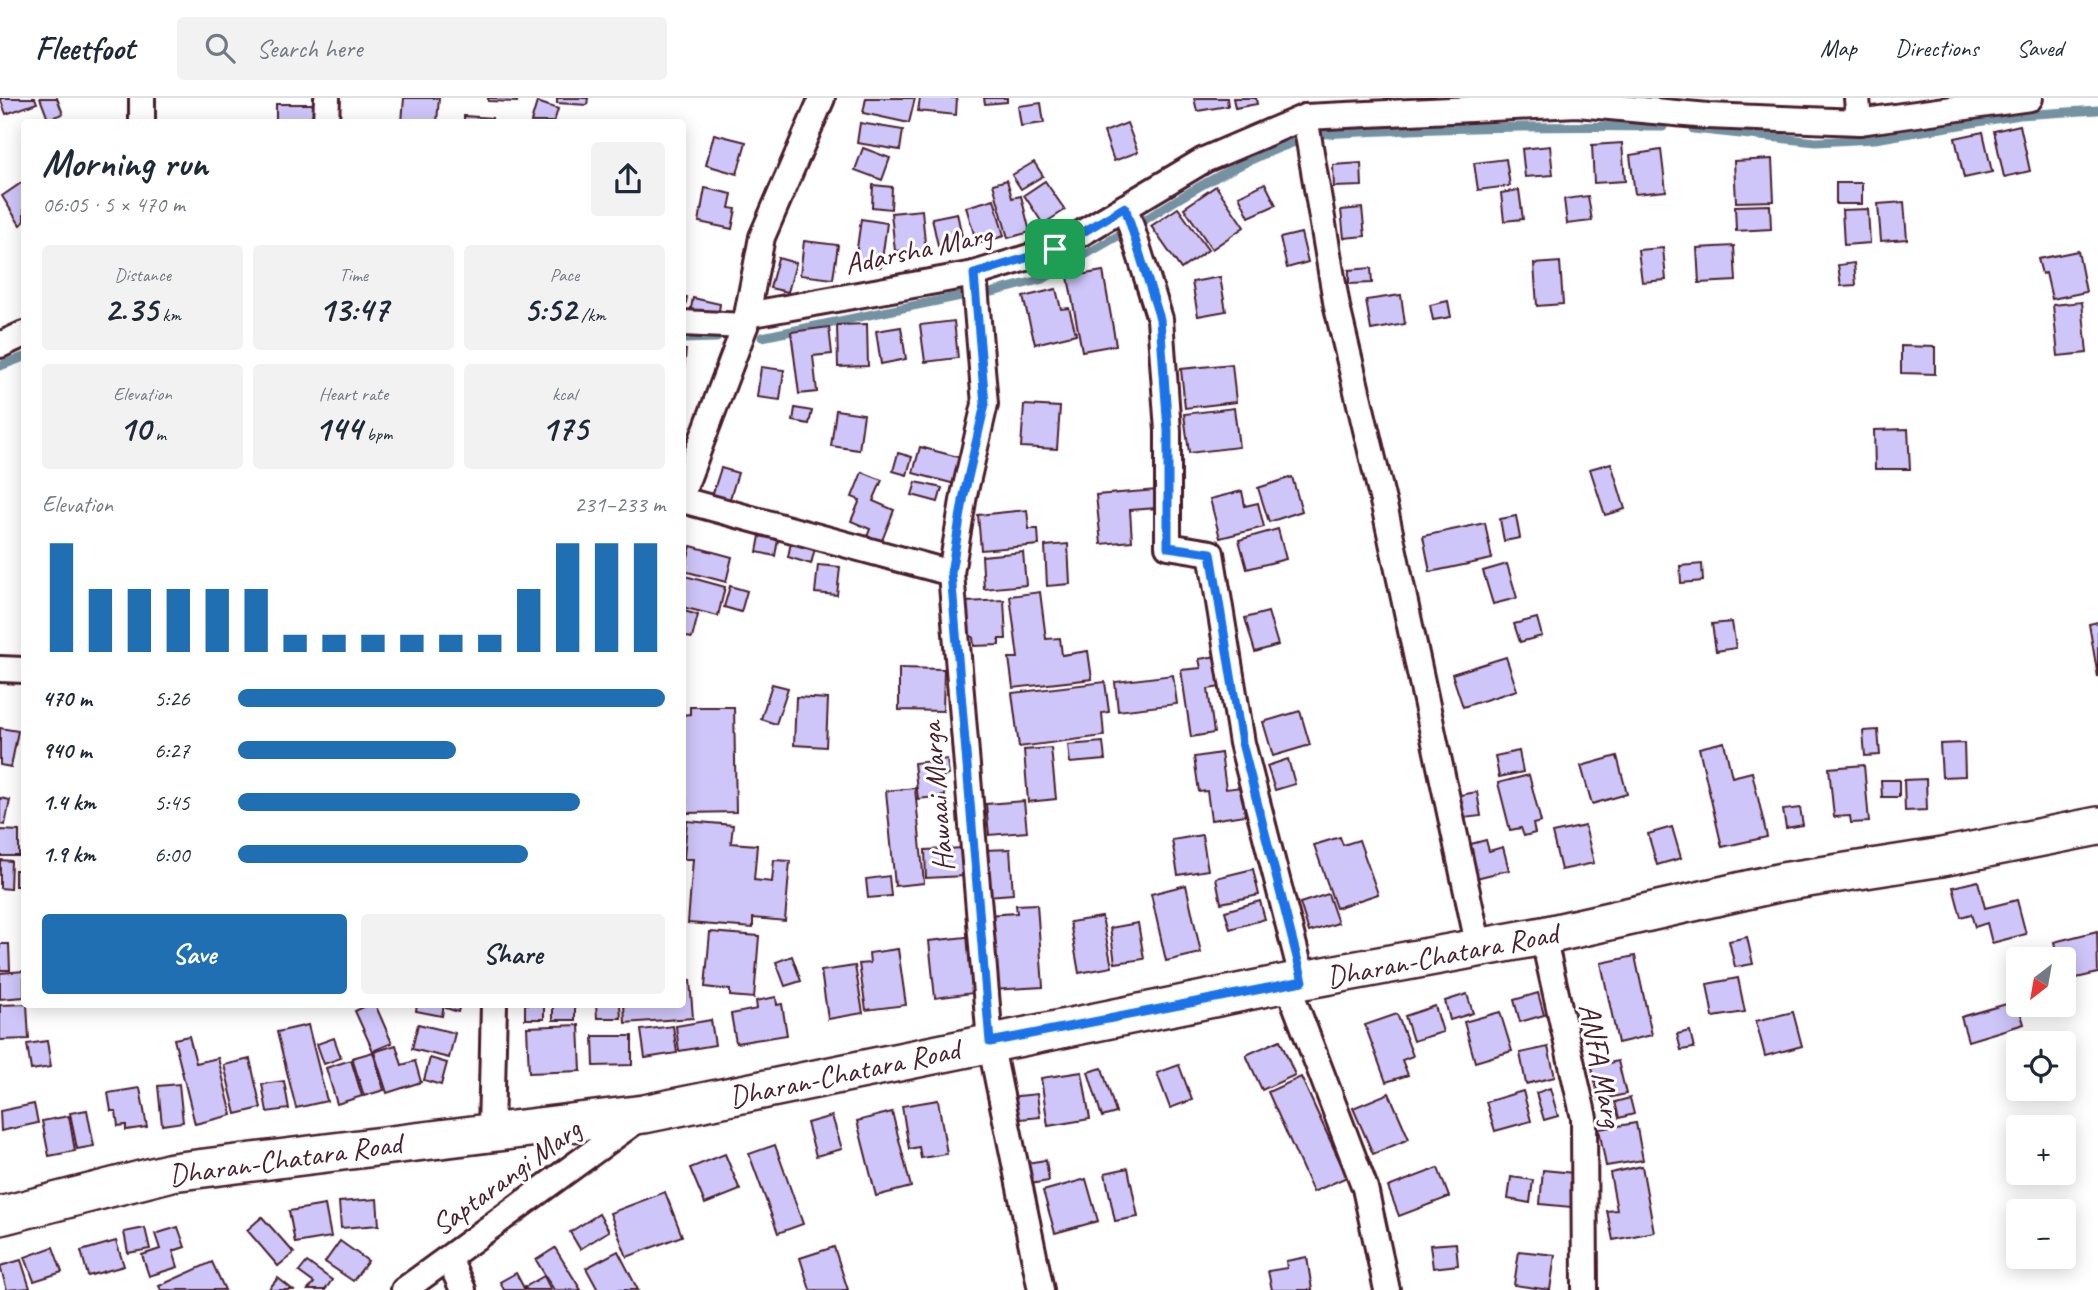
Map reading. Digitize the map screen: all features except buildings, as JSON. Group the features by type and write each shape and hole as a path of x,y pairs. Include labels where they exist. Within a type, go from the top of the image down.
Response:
{"main road":[{"name":"Dharan-Chatara Road","path":"0,1216 172,1172 644,1114 990,1042 1543,936 1782,883 2096,831"}],"street":[{"path":"142,98 142,119"},
{"path":"326,119 327,98"},
{"path":"686,482 746,320 762,237 822,98"},
{"name":"Adarsha Marg","path":"686,323 746,320 974,274 1055,249 1204,160 1305,117 1577,104 1708,116 1858,110 2030,98"},
{"path":"1305,117 1337,307 1386,514 1479,948"},
{"path":"1125,207 1160,319 1168,431 1168,547 1211,553 1242,743 1295,982 1366,1188 1387,1290"},
{"name":"Hawaai Marga","path":"974,274 985,404 964,495 951,573 990,1042 1041,1290"},
{"path":"0,345 21,335"},
{"path":"686,501 951,573"},
{"path":"0,669 21,670"},
{"name":"ANFA Marg","path":"1543,936 1584,1118 1585,1290"},
{"path":"491,1132 494,1008"},
{"name":"Saptarangi Marg","path":"404,1290 644,1114"},
{"path":"449,1258 463,1290"}],"waterway":[{"path":"1693,129 1816,142 1875,139 2020,115 2098,110"},
{"path":"1322,134 1578,126 1663,127"},
{"path":"1140,223 1216,177 1298,141"},
{"path":"993,292 1043,279 1123,233"},
{"path":"762,337 966,295"},
{"path":"686,339 717,338"},
{"path":"0,366 21,358"}],"route":[{"path":"1125,207 1160,319 1168,431 1168,547 1211,553 1242,743 1303,981 990,1042 951,573 964,495 985,404 974,274 1055,249 1125,207"}]}
